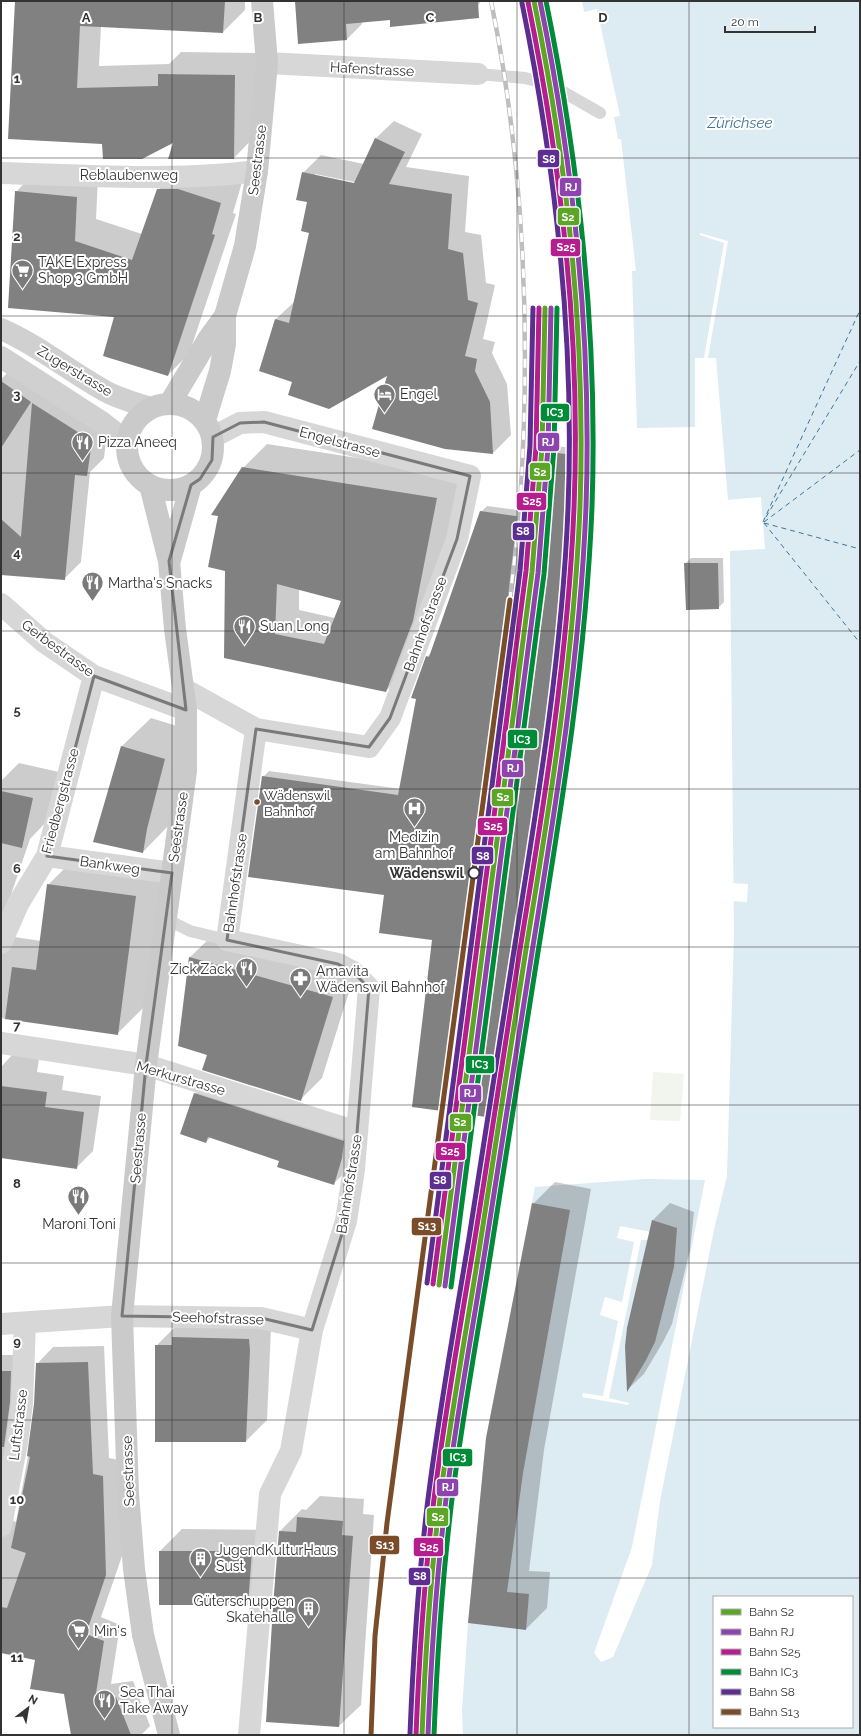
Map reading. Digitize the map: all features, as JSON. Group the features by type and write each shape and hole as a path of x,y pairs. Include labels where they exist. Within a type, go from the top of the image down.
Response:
{"main road":[{"name":"Seestrasse","path":"209,428 225,344 225,316 245,246 257,171 267,63 262,1"},
{"name":"Seestrasse","path":"161,405 225,316"},
{"name":"Zugerstrasse","path":"1,329 50,356 105,391 127,400 161,405"},
{"name":"Zugerstrasse","path":"1,357 103,424 127,442"},
{"path":"161,405 190,408 198,413 209,428 214,449 212,460 204,474 191,485 181,489 170,490 150,485 141,479 129,462 127,442 129,433 135,422 144,412 161,405"},
{"name":"Seestrasse","path":"150,485 169,561 175,629 185,700 186,771 146,1065 122,1316 128,1493 134,1569 143,1635 169,1735"},
{"name":"Seestrasse","path":"169,561 191,485"}],"street":[{"name":"Hafenstrasse","path":"267,63 478,74"},
{"name":"Reblaubenweg","path":"1,173 140,176 234,174 257,171"},
{"name":"Engelstrasse","path":"209,428 240,423 264,422 470,476"},
{"name":"Bahnhofstrasse","path":"185,700 256,729 369,747 390,718 457,539 470,476"},
{"name":"Gerbestrasse","path":"1,604 44,642 94,676 185,700"},
{"name":"Friedbergstrasse","path":"1,943 18,904 47,856 94,676"},
{"name":"Bahnhofstrasse","path":"249,1735 270,1494 291,1451 312,1330 346,1221 354,1169 369,988 353,972 338,964 227,940 256,729"},
{"name":"Bankweg","path":"47,856 172,873"},
{"name":"Merkurstrasse","path":"1,1042 146,1065 357,1132"},
{"name":"Seehofstrasse","path":"1,1324 122,1316 261,1318 312,1330"},
{"name":"Luftstrasse","path":"1,1526 17,1443 22,1403 25,1323"}],"lane":[{"path":"478,74 525,78 551,85 600,113"},
{"path":"166,919 190,931 227,940"}],"highlighted area":[{"path":"264,422 470,476 457,539 390,718 369,747 256,729 227,940 338,964 353,972 369,988 354,1169 346,1221 312,1330 261,1318 122,1316 146,1065 172,873 47,856 94,676 186,710 169,561 191,485 200,479 212,460 213,437 240,423"}],"shaded area":[{"path":"653,1072 684,1074 680,1121 650,1120"}],"water":[{"name":"Zürichsee","path":"582,1 860,1 860,1735 463,1735 462,1710 468,1623 486,1438 535,1187 645,1179 705,1180 632,1547 594,1653 601,1662 613,1657 652,1565 660,1501 714,1230 727,1176 734,933 730,551 728,500 716,358 695,358 695,427 637,428 632,271 636,271 621,139 618,139 614,117 620,116 597,9 584,12"}],"pier":[{"path":"700,233 728,241 708,358 704,358 724,243 700,235"},
{"path":"761,497 765,549 728,551 726,500"},
{"path":"732,883 748,884 747,902 732,901"},
{"path":"620,1226 651,1232 649,1240 641,1240 609,1398 629,1403 628,1405 582,1397 583,1393 603,1396 618,1321 600,1315 605,1297 622,1302 634,1242 617,1238"}],"building":[{"path":"15,1 225,1 223,33 80,26 77,88 158,86 158,74 235,75 234,159 168,159 173,143 142,159 103,159 102,144 8,139"},
{"path":"295,1 478,1 479,18 390,27 390,20 346,24 347,40 298,44"},
{"path":"375,138 405,152 389,184 452,194 448,249 463,253 468,300 478,303 465,356 477,359 475,371 490,402 493,454 445,449 372,429 387,376 329,409 288,395 292,382 259,371 275,319 289,323 309,233 301,231 307,202 296,200 302,172 354,183"},
{"path":"157,189 178,189 221,203 212,234 215,235 168,376 103,356 114,317 8,308 15,191 77,197 75,241 132,260"},
{"path":"1,381 31,402 1,448"},
{"path":"32,403 92,441 87,476 75,475 65,580 1,575 1,519 21,537"},
{"path":"549,452 574,455 570,568 559,684 547,777 494,1118 412,1107 432,940 379,933 384,895 248,877 262,776 398,795 416,699 411,698 426,656 429,657 480,511 544,520"},
{"path":"242,467 437,498 413,621 386,692 224,658 225,571 208,567 218,516 211,515","holes":["277,584 341,601 324,644 275,634"]},
{"path":"684,563 718,563 719,609 686,610"},
{"path":"121,746 165,759 147,829 143,853 93,842"},
{"path":"1,791 33,798 22,848 1,843"},
{"path":"47,884 136,896 118,1035 5,1019 12,967 36,970"},
{"path":"189,957 333,997 301,1101 202,1070 207,1055 178,1046"},
{"path":"1,1086 47,1092 45,1107 84,1112 77,1169 1,1158"},
{"path":"194,1093 344,1141 342,1158 334,1185 277,1167 279,1161 208,1137 206,1143 180,1134"},
{"path":"532,1203 570,1210 523,1473 507,1592 529,1594 526,1630 468,1623 486,1438"},
{"path":"652,1220 677,1228 674,1267 655,1342 627,1392 625,1346 627,1328"},
{"path":"172,1337 249,1339 250,1350 246,1442 155,1442 155,1345 172,1345"},
{"path":"88,1362 93,1474 103,1476 106,1575 86,1634 104,1641 95,1700 116,1697 131,1735 71,1735 64,1694 30,1689 35,1660 1,1653 1,1607 7,1608 26,1553 11,1548 30,1457 27,1456 34,1404 36,1363"},
{"path":"1,1371 11,1371 10,1402 4,1447 1,1447"},
{"name":"Güterschuppen Skatehalle","path":"297,1517 343,1521 342,1535 353,1536 339,1727 266,1722 279,1531 296,1532"},
{"name":"JugendKulturHaus Sust","path":"159,1551 252,1551 248,1605 159,1605"}],"ferry route":[{"path":"763,522 860,310"},
{"path":"766,517 860,361"},
{"path":"764,522 860,450"},
{"path":"764,523 860,643"},
{"path":"764,523 860,549"}],"railway":[{"path":"491,1 502,63 518,189 525,314 523,441 519,516 510,600"}],"rail line":[{"name":"S2","path":"422,1735 430,1592 443,1473 553,781 567,672 577,562 581,443 577,316 565,189 546,64 534,1"},
{"name":"RJ","path":"428,1735 436,1592 449,1473 550,841 573,675 583,563 587,443 583,316 571,189 552,64 540,1"},
{"name":"IC3","path":"434,1735 442,1592 455,1473 556,841 579,675 589,563 593,443 589,316 577,189 558,64 546,1"},
{"name":"S25","path":"416,1735 424,1592 437,1473 547,781 561,672 571,563 575,444 575,380 571,317 566,254 551,127 528,2"},
{"name":"S8","path":"410,1734 418,1592 431,1473 540,782 555,673 565,564 569,445 569,381 565,318 560,254 545,128 522,3"},
{"name":"S8","path":"427,1283 520,571 530,446 533,308"},
{"name":"S25","path":"433,1284 526,571 536,447 539,308"},
{"name":"S2","path":"439,1285 532,572 542,447 545,308"},
{"name":"RJ","path":"445,1286 538,573 548,447 551,308"},
{"name":"IC3","path":"451,1287 544,574 554,447 557,308"},
{"name":"S13","path":"371,1735 375,1636 387,1523 510,600"}],"place":[{"name":"TAKE Express Shop 3 GmbH","path":"23,290"},
{"name":"Engel","path":"384,414"},
{"name":"Pizza Aneeq","path":"83,462"},
{"name":"Martha's Snacks","path":"92,602"},
{"name":"Suan Long","path":"244,646"},
{"name":"Wädenswil Bahnhof","path":"257,802"},
{"name":"Medizin am Bahnhof","path":"414,828"},
{"name":"Wädenswil","path":"474,873"},
{"name":"Zick Zack","path":"247,988"},
{"name":"Amavita Wädenswil Bahnhof","path":"301,998"},
{"name":"Maroni Toni","path":"79,1216"},
{"name":"JugendKulturHaus Sust","path":"201,1578"},
{"name":"Güterschuppen Skatehalle","path":"309,1628"},
{"name":"Min‘s","path":"79,1650"},
{"name":"Sea Thai Take Away","path":"105,1720"}]}
